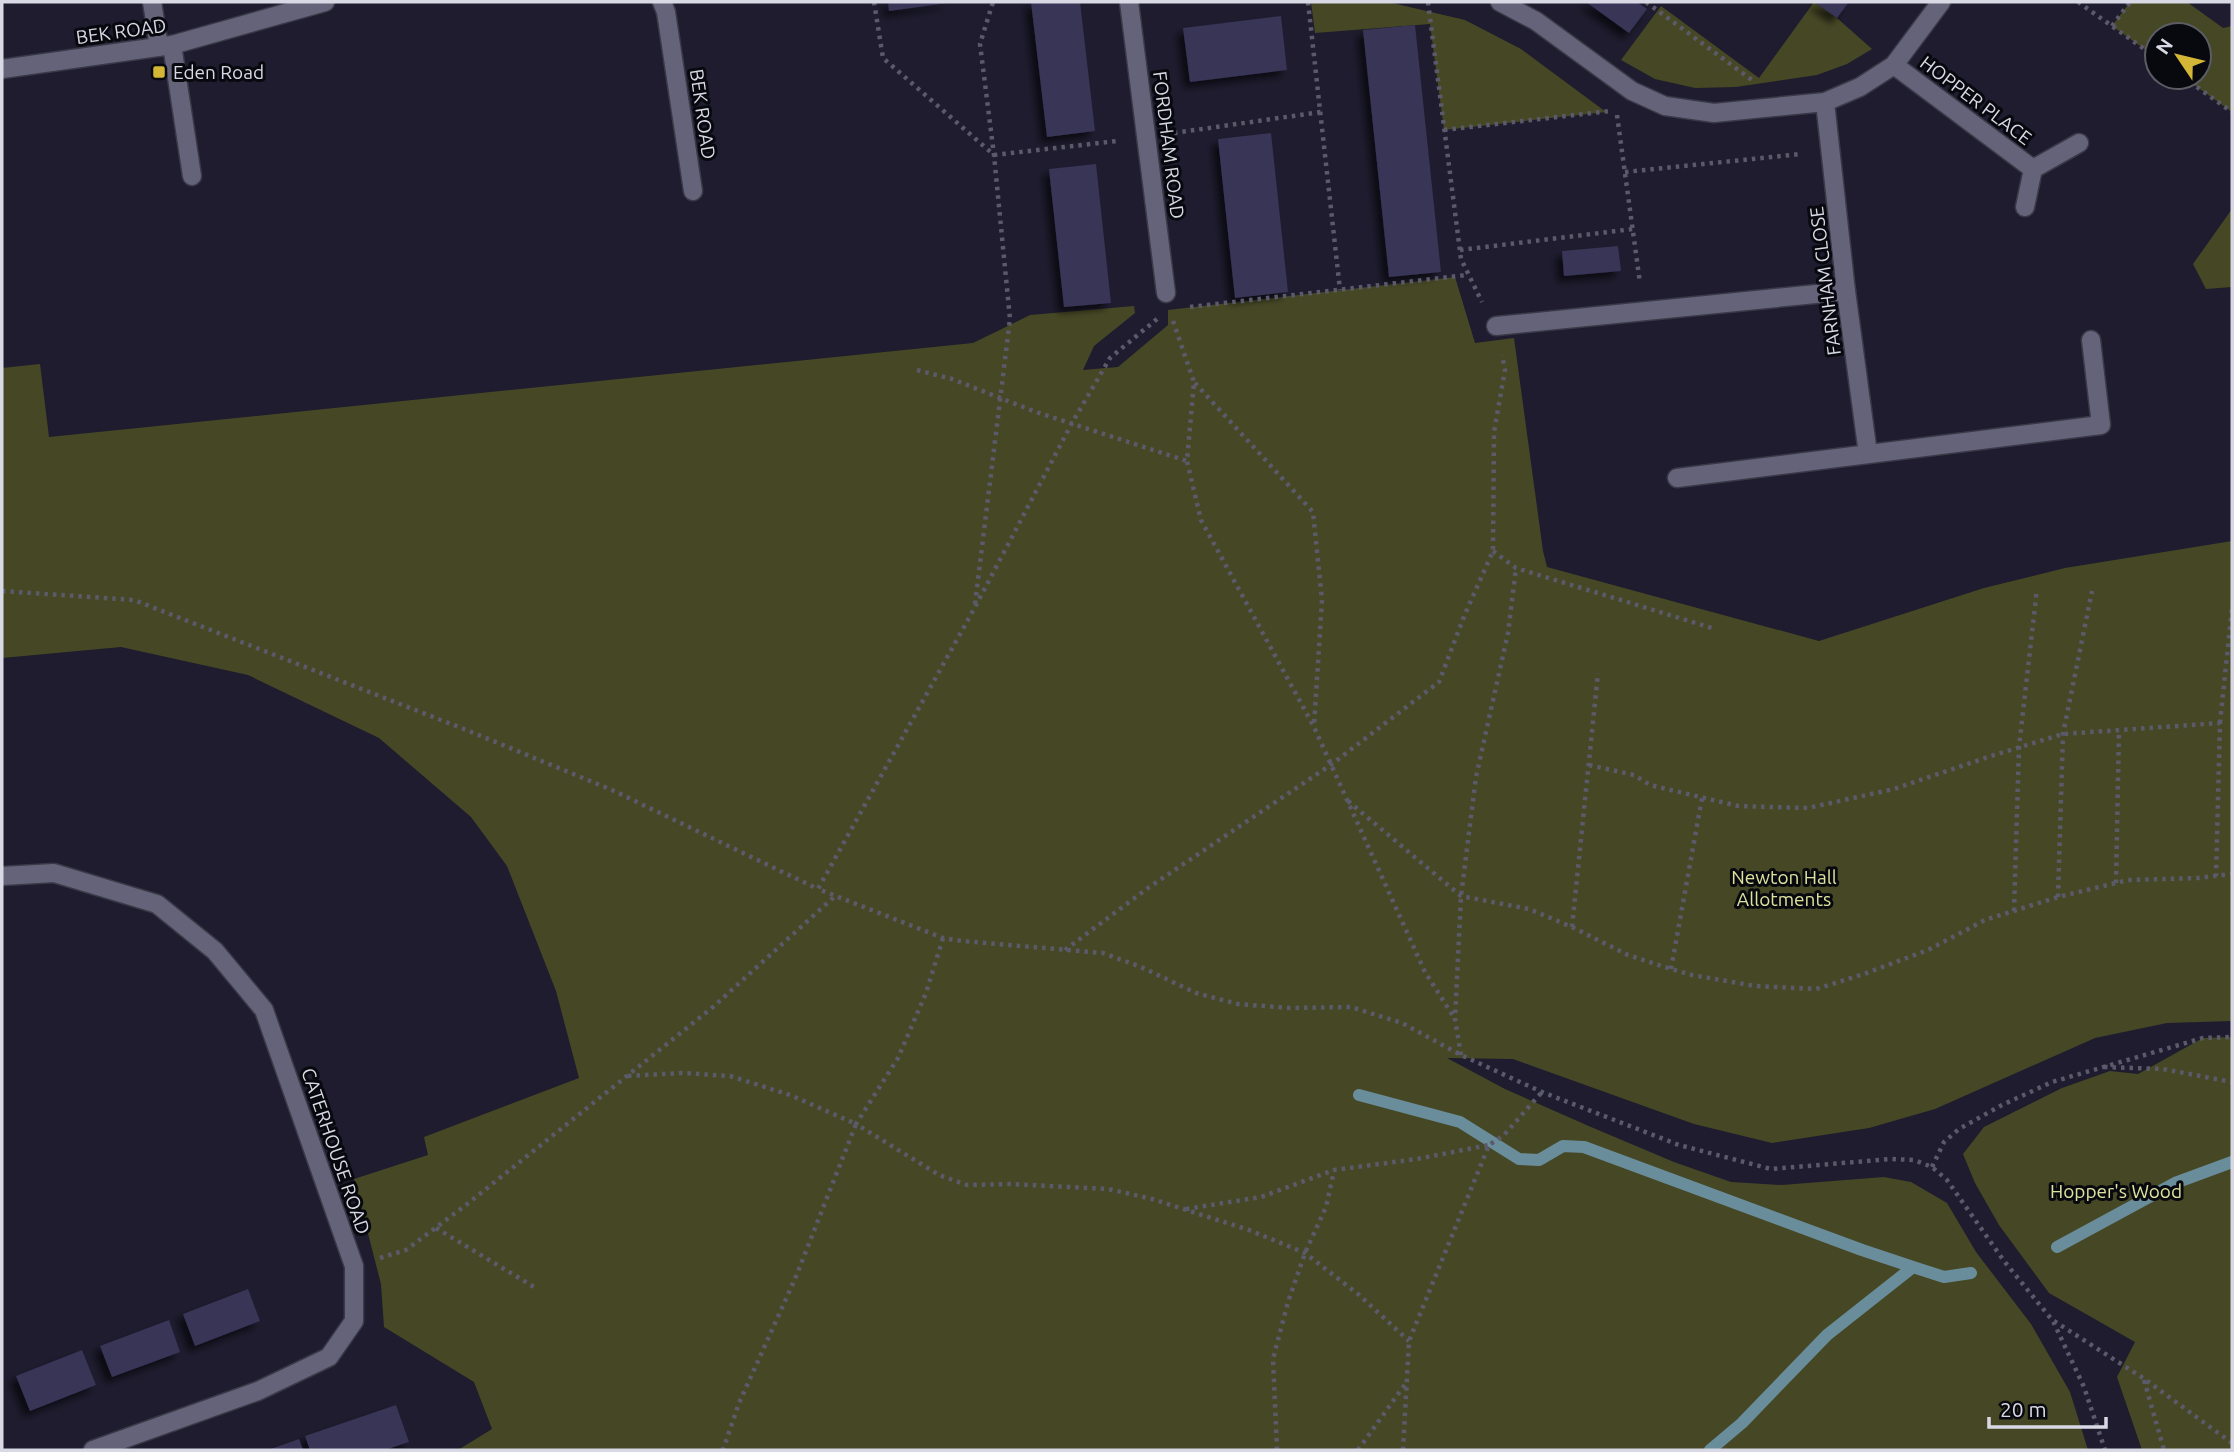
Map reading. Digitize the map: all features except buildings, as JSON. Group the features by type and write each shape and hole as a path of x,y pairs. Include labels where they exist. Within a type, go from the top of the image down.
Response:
{"street":[{"path":"152,2 165,46 192,176"},
{"name":"BEK ROAD","path":"2,69 165,46 326,2"},
{"name":"BEK ROAD","path":"663,2 693,191"},
{"name":"FORDHAM ROAD","path":"1129,2 1167,301"},
{"name":"HOPPER PLACE","path":"1500,2 1536,21 1632,91 1665,106 1714,113 1825,102 1860,87 1894,65 1941,2"},
{"name":"HOPPER PLACE","path":"1894,65 2033,169"},
{"name":"FARNHAM CLOSE","path":"1825,102 1868,454"},
{"name":"HOPPER PLACE","path":"2025,207 2033,169 2080,143"},
{"path":"1496,326 1846,291"},
{"path":"1677,478 2101,425 2091,340"},
{"name":"CATERHOUSE ROAD","path":"2,876 54,873 157,904 215,951 264,1010 354,1266 354,1321 329,1357 258,1391 93,1450"}],"path":[{"path":"874,2 883,58 995,155"},
{"path":"974,608 1010,319 995,155 980,44 993,2"},
{"path":"1308,2 1340,290"},
{"path":"1064,950 1148,888 1332,764 1439,682 1493,551 1494,432 1505,370 1496,326 1467,275 1460,250 1428,2"},
{"path":"1646,2 1787,106"},
{"path":"2078,2 2143,48"},
{"path":"2112,26 2130,2"},
{"path":"2203,91 2232,112"},
{"path":"1444,130 1617,110 1644,311"},
{"path":"1625,172 1832,151"},
{"path":"1460,250 1633,229"},
{"path":"1181,308 1467,275"},
{"path":"1167,301 1195,382 1313,512 1322,600 1314,727"},
{"path":"818,889 1110,358 1158,318"},
{"path":"917,370 952,379 1000,398 1187,461"},
{"path":"1195,382 1187,461 1201,520 1314,727 1425,972 1455,1019"},
{"path":"1493,551 1516,568 1712,628"},
{"path":"1461,1055 1455,1019 1461,896 1476,777 1508,633 1516,568"},
{"path":"2014,911 2019,747 2037,589"},
{"path":"2,591 134,600 612,790 818,889 943,938 1103,953 1141,967 1196,993 1238,1004 1290,1008 1351,1007 1402,1023 1461,1055 1542,1092 1679,1145 1771,1169 1891,1159 1914,1160 1932,1167 1947,1180 2004,1261 2053,1321 2084,1387 2105,1450"},
{"path":"2058,897 2063,734 2092,591"},
{"path":"2216,876 2220,723 2232,608"},
{"path":"1572,927 1598,673"},
{"path":"1589,765 1634,775 1650,785 1738,806 1808,808 1894,789 2063,734 2220,723"},
{"path":"2116,883 2119,730"},
{"path":"1671,969 1702,798"},
{"path":"1349,801 1461,896 1529,909 1628,955 1671,969 1755,986 1816,989 1928,950 1984,920 2058,897 2128,880 2232,874"},
{"path":"354,1266 406,1250 436,1227 713,1007 835,896"},
{"path":"723,1450 738,1404 795,1279 856,1124 898,1058 926,993 943,938"},
{"path":"1932,1167 1944,1142 1959,1129 2052,1082 2203,1038 2232,1037"},
{"path":"2100,1067 2164,1069 2232,1082"},
{"path":"627,1076 682,1073 730,1076 790,1095 856,1124 939,1175 967,1185 1010,1184 1108,1189 1153,1199 1249,1230 1305,1253 1359,1294 1409,1341"},
{"path":"1185,1209 1261,1197 1335,1170 1417,1160 1489,1145 1504,1135 1542,1092"},
{"path":"1403,1450 1409,1341 1489,1145"},
{"path":"1277,1450 1273,1359 1288,1302 1305,1253 1326,1207 1335,1170"},
{"path":"436,1227 534,1287"},
{"path":"2053,1321 2143,1378 2232,1443"},
{"path":"2143,1378 2164,1450"},
{"path":"1358,1450 1407,1382"}],"green space":[{"path":"1311,2 1388,2 1465,20 1521,49 1606,112 1444,130 1430,24 1315,33"},
{"path":"1814,2 1872,49 1847,64 1817,75 1736,87 1695,88 1655,79 1621,60 1661,6 1759,78"},
{"path":"2130,2 2187,2 2223,28 2232,26 2232,112 2203,91 2213,91 2213,21 2143,21 2143,48 2112,26"},
{"path":"2232,209 2232,287 2206,289 2193,264"},
{"name":"Newton Hall Allotments","path":"1455,277 1475,343 1514,338 1547,567 1819,641 1984,588 2065,568 2232,541 2232,1021 2167,1023 2095,1038 1935,1109 1869,1128 1772,1143 1694,1124 1513,1059 1447,1058 1505,1089 1591,1127 1674,1162 1731,1182 1782,1185 1884,1177 1911,1182 1947,1203 1976,1252 2031,1324 2070,1392 2088,1450 458,1450 492,1429 474,1382 384,1327 381,1284 354,1179 428,1155 424,1137 579,1078 556,991 507,866 471,817 379,738 248,675 121,647 2,658 2,368 40,364 49,437 973,343 1030,315 1134,306 1135,313 1094,346 1083,370 1118,367 1168,325 1168,310"},
{"name":"Hopper's Wood","path":"2232,1037 2232,1450 2142,1450 2117,1377 2135,1342 2049,1293 1999,1225 1975,1183 1963,1154 1984,1127 2062,1088 2110,1071 2138,1074 2203,1038"}],"waterway":[{"path":"1359,1095 1460,1122 1519,1159 1539,1160 1563,1146 1584,1147 1913,1267"},
{"path":"2057,1247 2175,1183 2232,1162"},
{"path":"1710,1450 1742,1423 1827,1335 1913,1267 1944,1277 1971,1273"}],"place":[{"name":"Eden Road","path":"159,72"}]}
